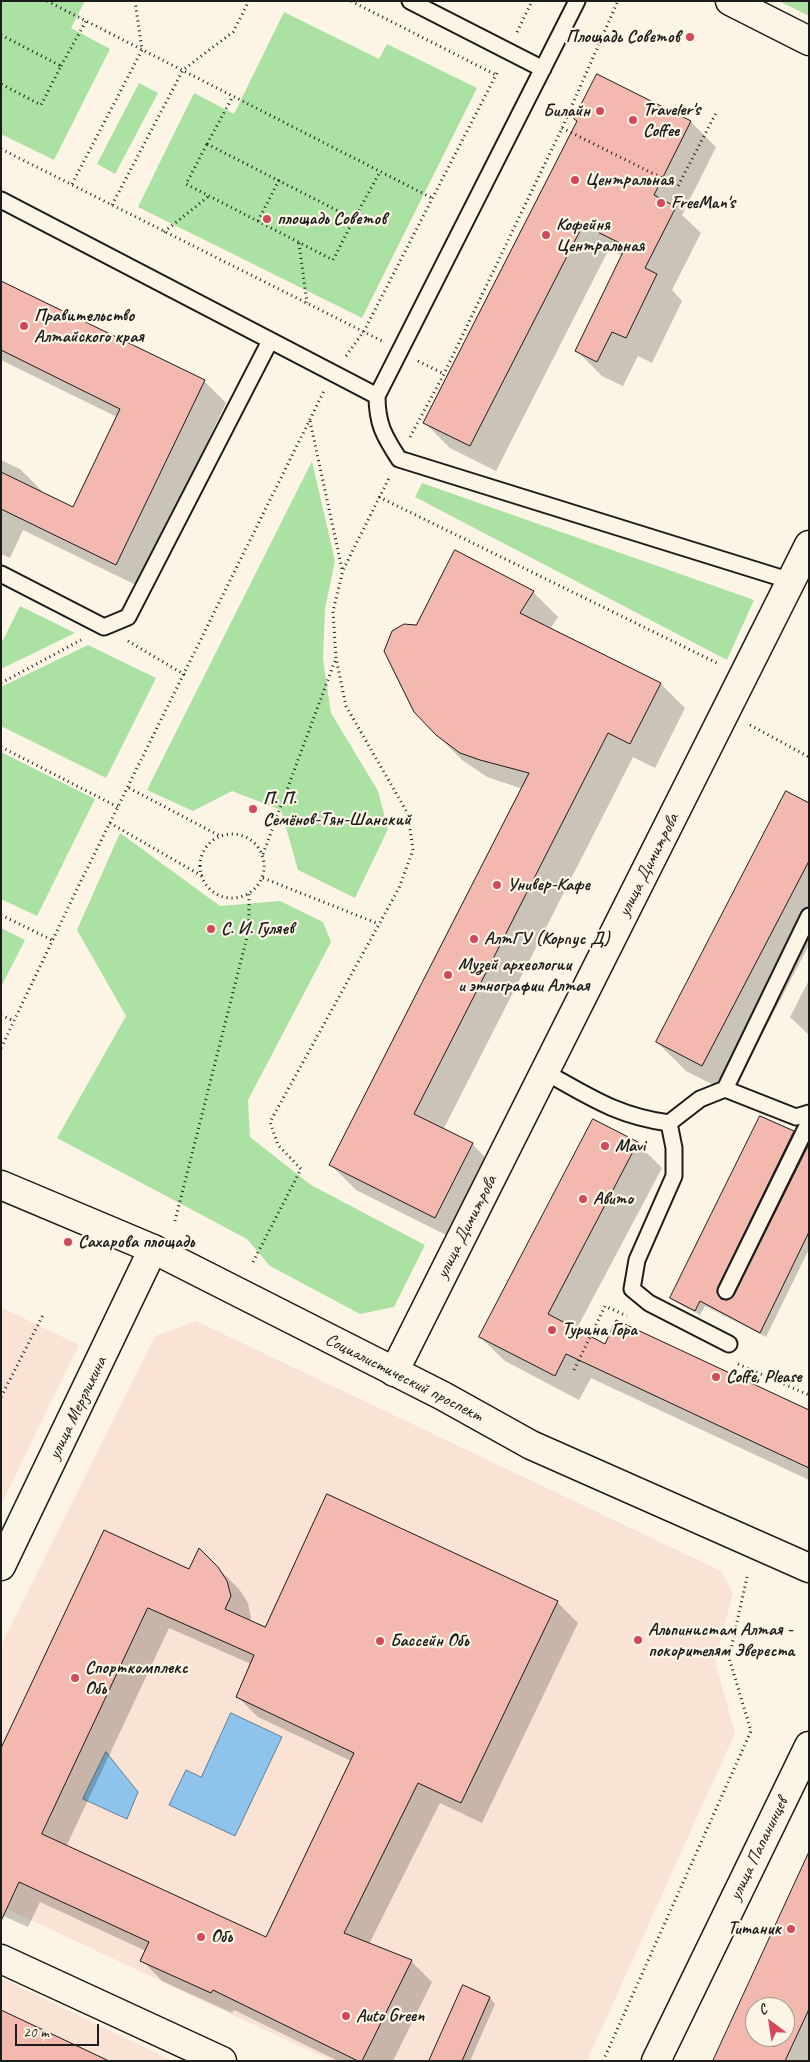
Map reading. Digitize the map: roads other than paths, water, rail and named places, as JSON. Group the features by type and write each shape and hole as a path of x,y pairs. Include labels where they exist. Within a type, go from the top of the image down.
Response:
{"street":[{"path":"730,1 809,41"},
{"name":"улица Димитрова","path":"394,1372 809,545"},
{"name":"Социалистический проспект","path":"1,1185 153,1250 443,1396 531,1446 809,1568"},
{"name":"улица Мерзликина","path":"1,1566 153,1250"},
{"name":"улица Папанинцев","path":"656,2061 809,1746"},
{"path":"1,1959 222,2061"}],"lane":[{"path":"410,1 543,69"},
{"path":"576,1 377,396 377,418 385,438 399,459 791,581"},
{"path":"1,200 377,396"},
{"path":"1,574 104,627 128,617 270,341"},
{"path":"545,1072 613,1110 640,1120 669,1123 700,1099 725,1089 809,916"},
{"path":"725,1089 796,1117 809,1113"},
{"path":"726,1291 809,1122"},
{"path":"669,1123 674,1148 674,1176 638,1260 632,1289 649,1303 729,1344"}],"water":[{"path":"231,1713 282,1737 235,1836 169,1805 186,1770 201,1777"},
{"path":"106,1752 138,1792 127,1819 83,1799"}],"place":[{"name":"Площадь Советов","path":"690,37"},
{"name":"Билайн","path":"600,111"},
{"name":"Traveler's Coffee","path":"633,120"},
{"name":"Центральная","path":"575,180"},
{"name":"FreeMan's","path":"661,203"},
{"name":"площадь Советов","path":"267,219"},
{"name":"Кофейня Центральная","path":"546,235"},
{"name":"Правительство Алтайского края","path":"24,326"},
{"name":"П. П. Семёнов-Тян-Шанский","path":"253,809"},
{"name":"Универ-Кафе","path":"497,885"},
{"name":"С. И. Гуляев","path":"211,929"},
{"name":"АлтГУ (Корпус Д)","path":"474,939"},
{"name":"Музей археологии и этнографии Алтая","path":"448,975"},
{"name":"Mavi","path":"605,1146"},
{"name":"Авито","path":"583,1199"},
{"name":"Сахарова площадь","path":"68,1242"},
{"name":"Турина Гора","path":"552,1330"},
{"name":"Coffe, Please","path":"716,1377"},
{"name":"Альпинистам Алтая - покорителям Эвереста","path":"638,1640"},
{"name":"Бассейн Обь","path":"380,1641"},
{"name":"Спорткомплекс Обь","path":"75,1678"},
{"name":"Титаник","path":"791,1929"},
{"name":"Обь","path":"201,1937"},
{"name":"Auto Green","path":"346,2016"}]}
